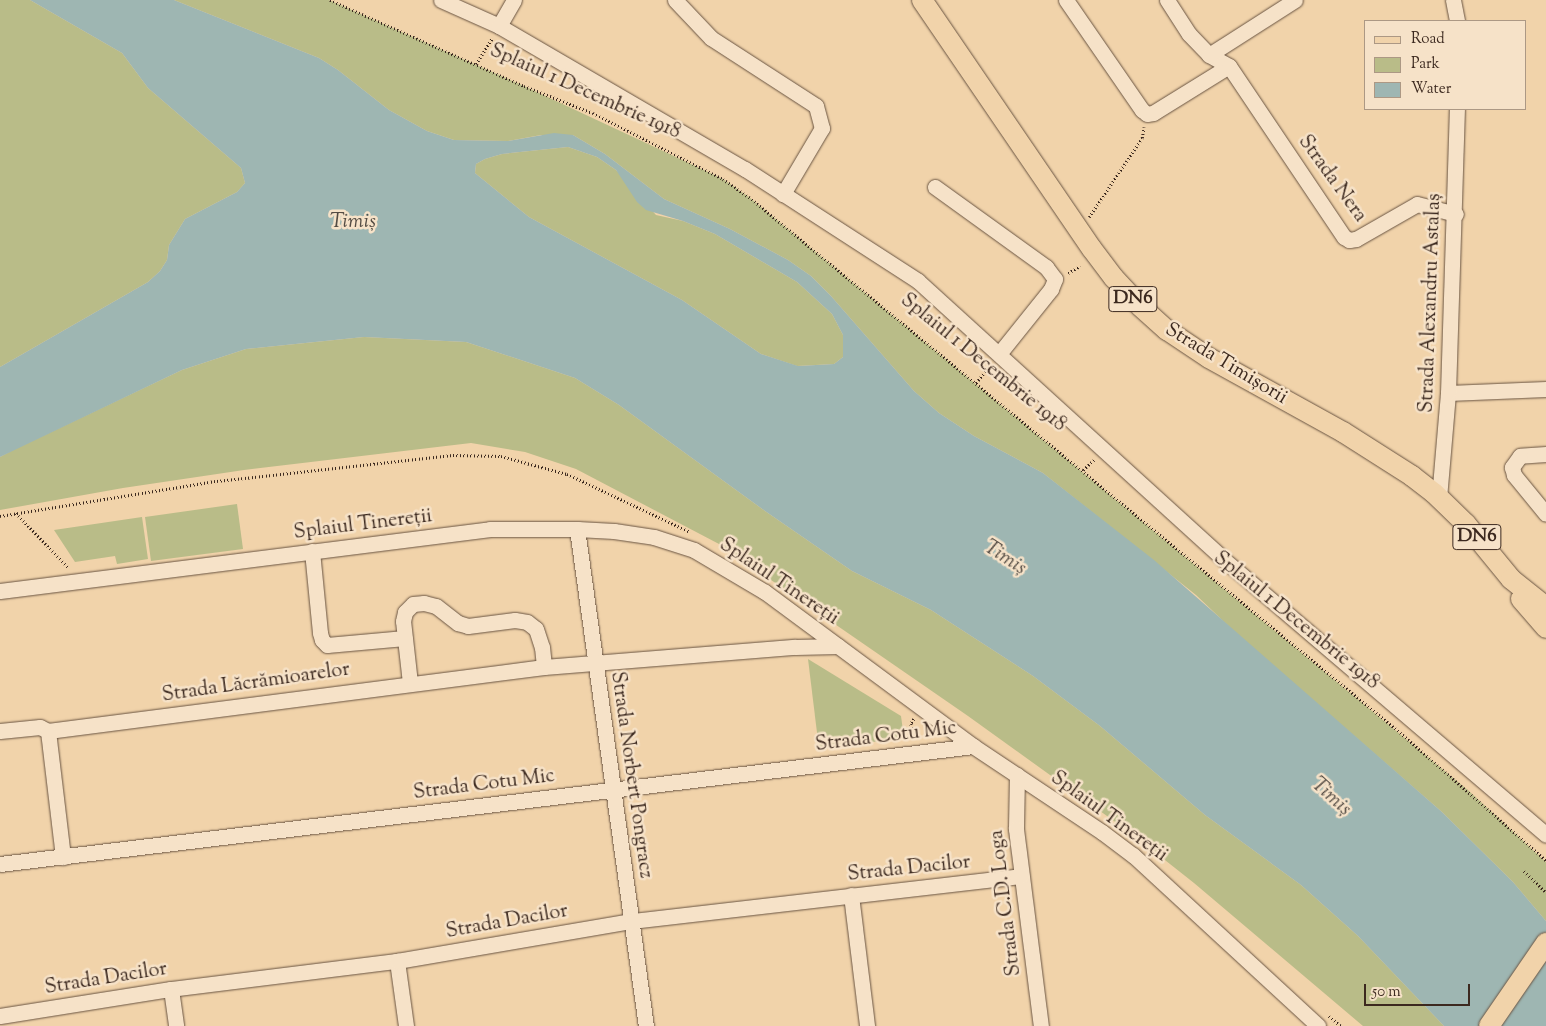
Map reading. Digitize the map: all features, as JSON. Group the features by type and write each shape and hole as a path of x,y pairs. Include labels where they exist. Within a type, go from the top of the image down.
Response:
{"main road":[{"name":"Strada Timișorii","path":"922,0 1092,250 1114,278 1140,306 1167,330 1209,358 1343,432 1412,476 1466,524 1511,579 1546,607"},
{"name":"Strada Timișorii","path":"1511,579 1519,597 1546,628"},
{"path":"1489,1026 1546,943"}],"street":[{"name":"Splaiul 1 Decembrie 1918","path":"441,0 499,26 783,194 918,281 1222,558 1546,835"},
{"path":"499,26 514,0"},
{"path":"675,0 711,38 816,106 822,128 783,194"},
{"path":"1066,0 1142,110 1147,114 1153,113 1229,66"},
{"name":"Strada Nera","path":"1167,0 1189,34 1209,55 1229,66 1344,237 1349,240 1356,239 1417,204 1456,214"},
{"path":"1209,55 1295,0"},
{"path":"1453,0 1457,20"},
{"name":"Strada Alexandru Astalaș","path":"1439,498 1448,393 1456,214 1458,110"},
{"name":"Splaiul 1 Decembrie 1918","path":"935,187 1046,267 1055,279 1051,289 999,354"},
{"path":"1448,393 1546,389"},
{"path":"1543,503 1514,475 1512,467 1520,456 1546,454"},
{"name":"Splaiul Tinereții","path":"0,591 490,529 578,529 654,537 694,550 765,592 973,746 1102,832 1150,869 1318,1026"},
{"name":"Strada Norbert Pongracz","path":"578,529 646,1026"},
{"path":"312,551 322,640 326,645 334,646 405,638"},
{"path":"410,683 405,638 405,612 413,604 424,603 436,606 458,623 468,626 515,620 527,622 536,629 542,647 544,667"},
{"name":"Strada Lăcrămioarelor","path":"0,731 40,727 48,731 544,667 838,646"},
{"path":"48,731 64,857"},
{"name":"Strada Cotu Mic","path":"0,864 973,746"},
{"name":"Strada C.D. Loga","path":"1017,775 1016,829 1041,1026"},
{"name":"Strada Dacilor","path":"0,1016 17,1020 171,989 397,961 632,921 1021,876"},
{"path":"851,895 867,1026"},
{"path":"397,961 406,1026"},
{"path":"171,989 176,1026"}],"path":[{"name":"Splaiul 1 Decembrie 1918","path":"330,0 524,86 593,113 723,179 770,214 1395,728 1546,860"},
{"path":"476,64 499,26"},
{"path":"1087,220 1142,138 1147,114"},
{"path":"976,383 999,354"},
{"path":"1083,470 1100,455"},
{"path":"0,516 217,481"},
{"path":"16,513 68,565 72,582"},
{"path":"914,719 911,724 917,743"},
{"path":"1524,871 1546,892"}],"green space":[{"path":"0,0 30,0 122,53 148,88 241,168 245,183 237,192 185,219 169,245 167,260 160,271 148,282 0,367"},
{"path":"174,0 329,0 524,86 723,179 749,197 1469,791 1546,862 1546,921 1513,882 1442,812 1239,636 1196,595 1043,473 974,436 939,413 914,391 831,296 811,276 788,260 730,229 664,199 605,154 573,135 541,135 508,141 454,140 427,131 389,110 338,70 319,58"},
{"path":"568,147 597,157 616,170 656,215 683,221 715,234 797,282 832,314 843,335 843,357 834,364 797,366 761,354 682,300 529,217 475,173 476,164 502,154"},
{"path":"364,337 466,342 575,378 619,405 765,511 852,571 931,610 1033,676 1100,726 1205,815 1301,885 1358,936 1444,1026 1363,1026 1194,883 1132,834 968,716 719,544 576,469 525,452 471,443 244,470 123,488 0,510 0,457 15,449 182,370 246,349"},
{"path":"237,504 243,549 151,561 145,517"},
{"path":"142,517 148,559 117,564 115,556 75,562 54,530"},
{"path":"808,659 901,716 904,738 819,749"}],"water":[{"name":"Timiș","path":"30,0 174,0 319,58 338,70 389,110 427,131 454,140 508,141 554,133 573,135 605,154 664,199 730,229 788,260 811,276 831,296 914,391 939,413 974,436 1043,473 1154,560 1442,812 1513,882 1546,921 1546,1026 1444,1026 1358,936 1301,885 1205,815 1100,726 1033,676 931,610 852,571 765,511 619,405 575,378 466,342 364,337 246,349 182,370 0,457 0,367 148,282 160,271 167,260 169,245 185,219 237,192 245,183 241,168 148,88 122,53","holes":["568,147 597,157 616,170 637,202 646,210 683,221 715,234 797,282 832,314 843,335 843,357 834,364 798,366 761,354 682,300 529,217 475,173 476,164 502,154"]}]}
